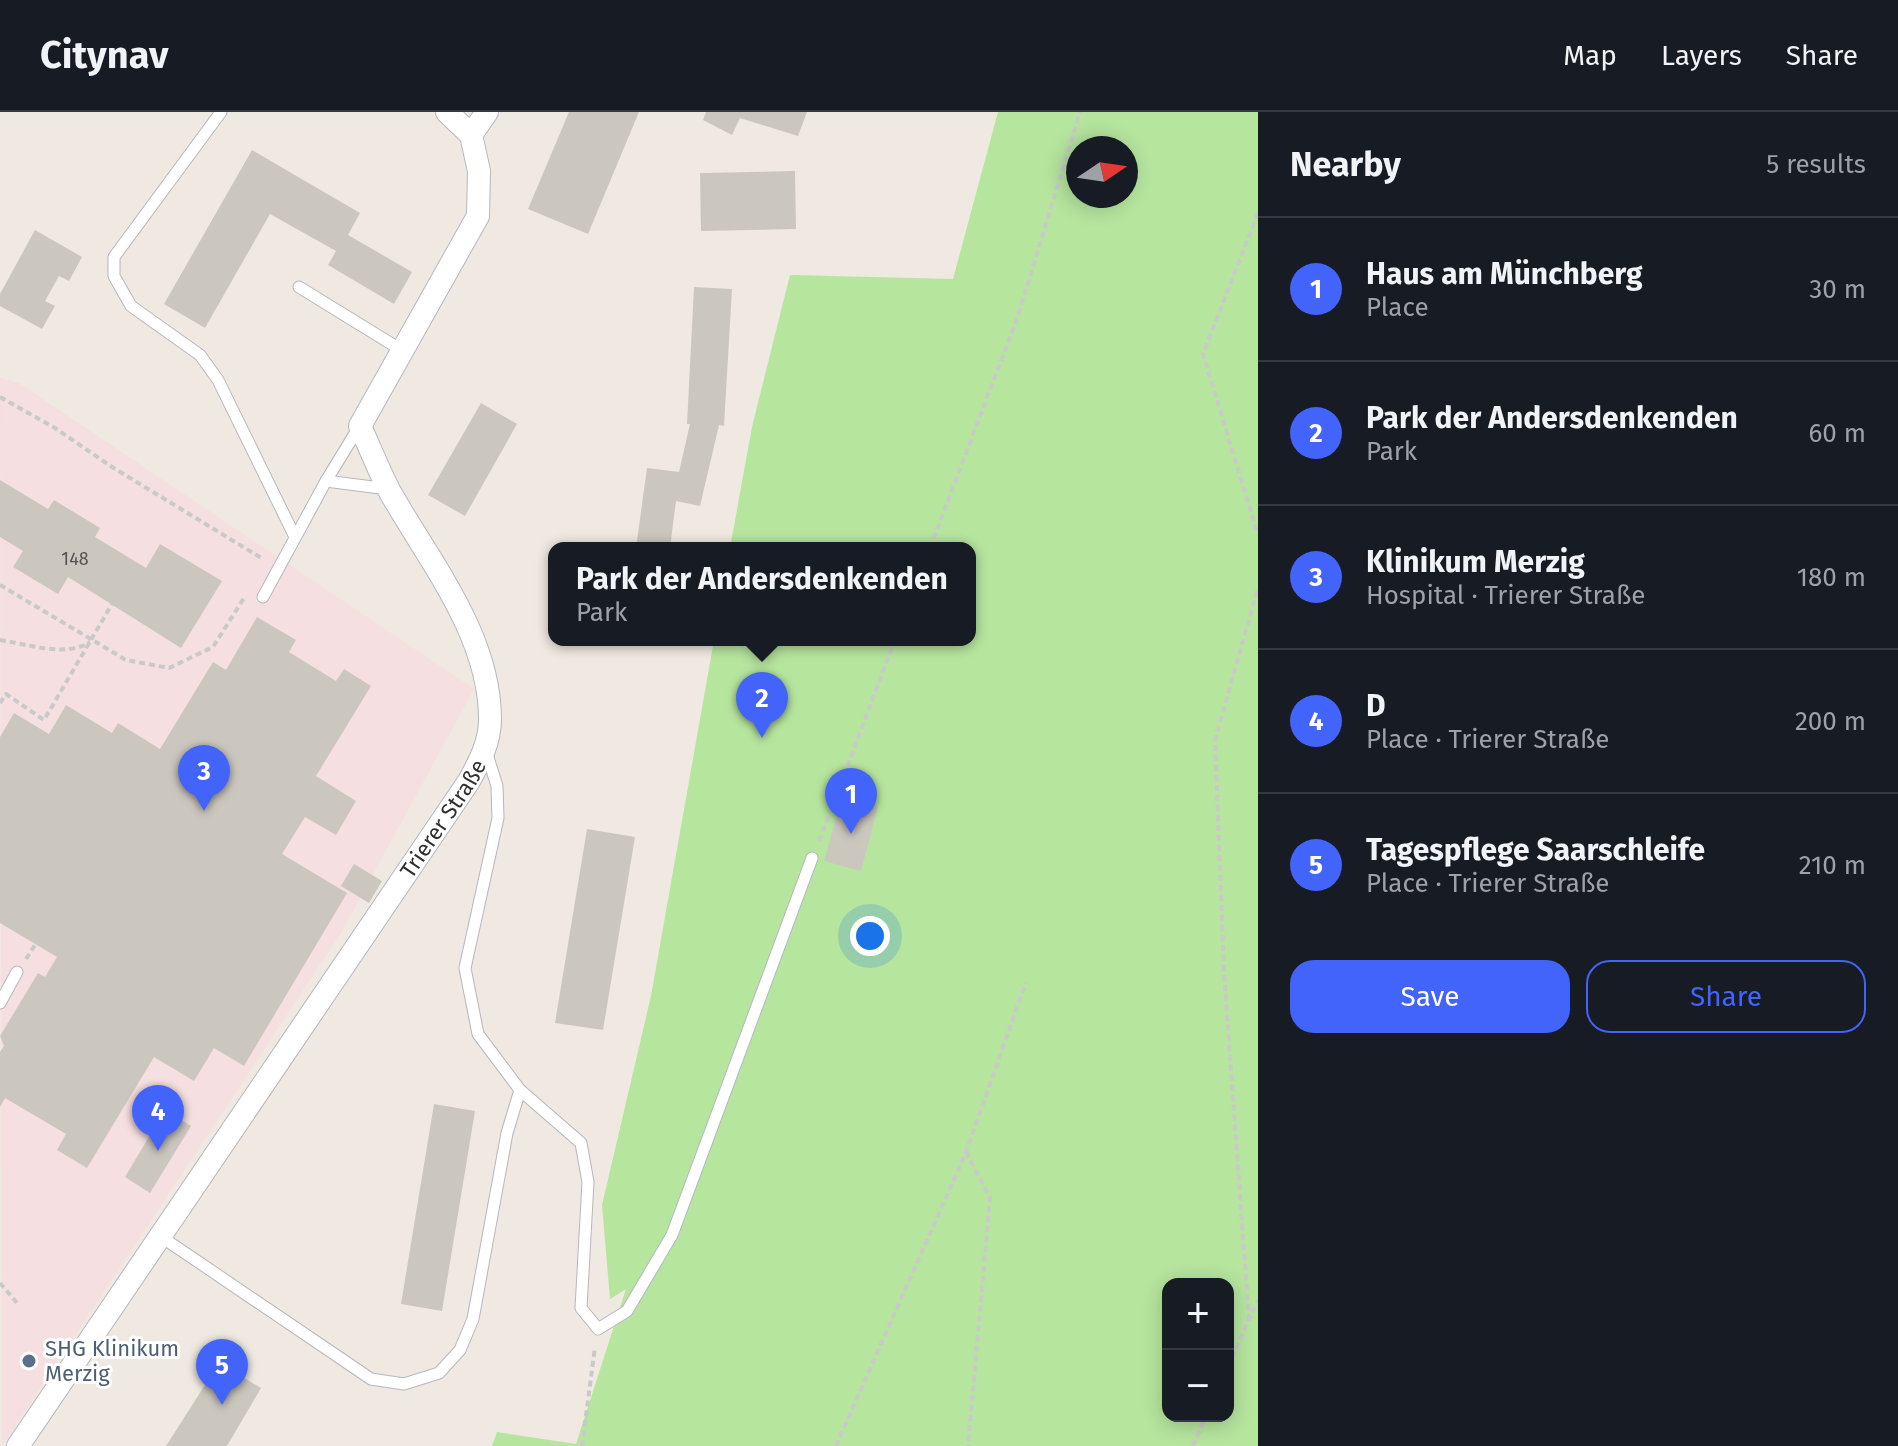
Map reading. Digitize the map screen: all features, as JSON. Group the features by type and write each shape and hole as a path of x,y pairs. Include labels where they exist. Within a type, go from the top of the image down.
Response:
{"street":[{"path":"360,426 478,216 479,171 471,135 447,112"},
{"path":"471,135 487,112"},
{"name":"Trierer Straße","path":"18,1446 163,1238 469,781 485,750 490,720 487,688 475,647 453,599 389,489 360,426"}],"lane":[{"path":"221,112 114,257 114,276 131,306 200,355 218,380 295,537"},
{"path":"299,287 403,351"},
{"path":"263,597 326,481 360,426"},
{"path":"326,481 389,489"},
{"path":"485,750 497,786 498,818 465,968 478,1034 520,1090 581,1143 588,1182 581,1308 598,1329 627,1311 672,1235 812,858"},
{"path":"0,1003 17,972"},
{"path":"163,1238 371,1379 404,1384 439,1373 460,1350 473,1319 507,1133 520,1090"}],"path":[{"path":"932,542 1018,316 1080,112"},
{"path":"1258,213 1203,354 1258,535"},
{"path":"0,397 55,428 112,467 278,569"},
{"path":"0,585 126,660 169,668 213,647 244,598 263,597"},
{"path":"1249,1320 1224,972 1215,740 1258,588"},
{"path":"0,703 6,694 44,720 112,604"},
{"path":"0,640 56,649 81,648 92,640"},
{"path":"812,858 893,646"},
{"path":"836,1446 966,1152 1026,982"},
{"path":"966,1152 990,1198 968,1446"},
{"path":"0,1283 18,1304"},
{"path":"1234,1354 1258,1300"},
{"path":"582,1446 598,1329"},
{"path":"1193,1446 1203,1422"}],"shaded area":[{"path":"0,378 19,383 474,689 341,933 2,1446"}],"green space":[{"path":"998,112 1258,112 1258,1446 492,1446 497,1432 576,1444 626,1289 610,1299 602,1205 651,996 713,646 976,646 976,542 731,542 752,427 790,275 953,279"}],"building":[{"path":"569,112 639,112 588,234 528,209"},
{"path":"706,112 807,112 798,136 740,118 732,135 703,120"},
{"path":"252,150 360,213 348,235 412,272 394,304 328,265 336,251 270,214 205,328 164,304"},
{"path":"795,171 796,229 701,231 700,173"},
{"path":"35,230 82,257 69,281 59,276 45,301 55,306 42,329 0,306 0,294"},
{"path":"694,287 732,289 724,426 719,425 700,506 676,501 671,542 637,542 647,468 679,472 690,424 687,424"},
{"path":"481,403 517,424 465,516 428,495"},
{"path":"0,480 48,509 54,500 100,528 95,537 146,568 160,544 222,581 181,648 68,577 58,594 13,567 23,551 0,537"},
{"path":"257,617 296,640 289,652 336,681 344,669 371,686 316,776 356,801 336,835 305,817 282,854 347,893 244,1066 214,1048 194,1081 154,1057 87,1168 57,1150 66,1134 5,1098 0,1107 0,1052 4,1046 0,1036 38,973 45,977 57,957 0,923 0,737 14,713 49,734 66,705 112,733 118,723 160,749 213,662 226,670"},
{"path":"842,797 878,807 861,871 824,861"},
{"path":"587,829 635,837 603,1030 555,1023"},
{"path":"354,864 382,881 369,903 341,886"},
{"path":"434,1104 475,1111 442,1311 401,1304"},
{"path":"165,1110 191,1126 150,1193 125,1177"},
{"path":"219,1363 261,1388 227,1446 166,1446"}],"place":[{"name":"Park der Andersdenkenden","path":"762,738"},
{"name":"Klinikum Merzig","path":"204,811"},
{"name":"Haus am Münchberg","path":"851,834"},
{"name":"D","path":"158,1151"},
{"name":"SHG Klinikum Merzig","path":"29,1361"},
{"name":"Tagespflege Saarschleife","path":"222,1405"}]}
